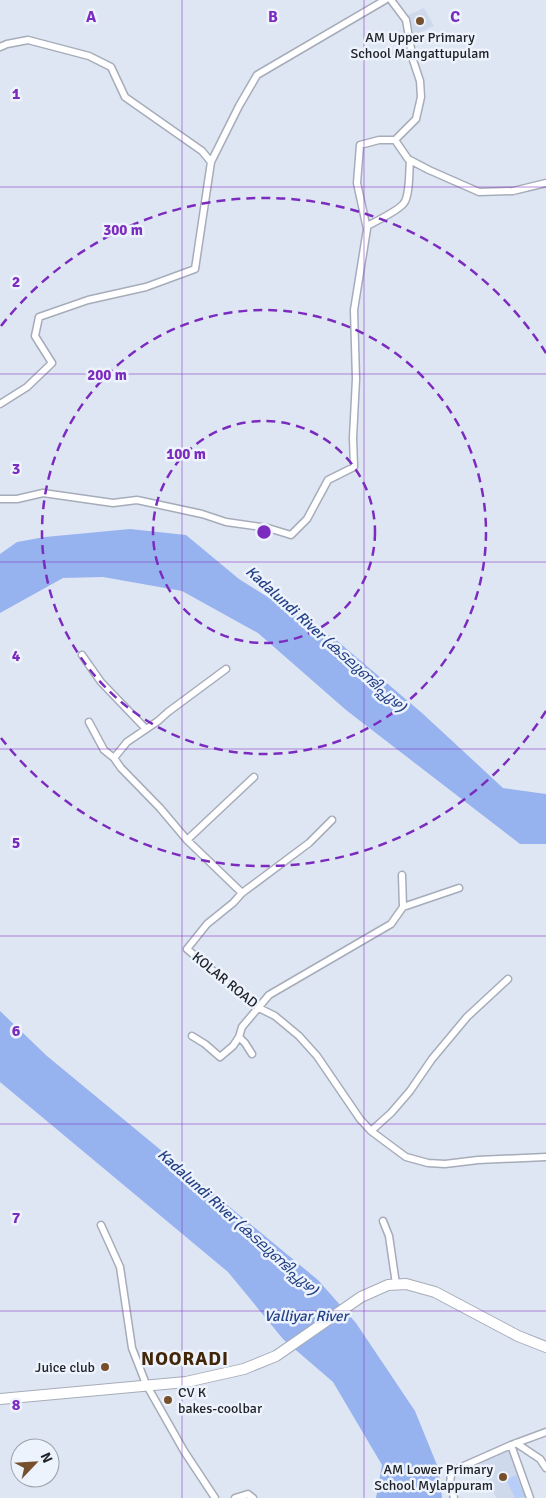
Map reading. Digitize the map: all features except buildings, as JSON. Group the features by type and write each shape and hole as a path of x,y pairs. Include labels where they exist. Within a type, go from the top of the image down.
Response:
{"main road":[{"path":"0,1399 146,1384 186,1382 234,1372 276,1356 361,1297 388,1285 396,1284 406,1284 435,1292 518,1336 546,1347"}],"street":[{"path":"0,404 28,387 52,363 35,336 38,317 88,300 146,287 195,269 211,162 257,75 385,0"},
{"path":"0,499 43,493 113,503 137,500 202,514 226,522 268,528 291,535 307,519 328,480 354,467 353,438 356,379 354,310 367,226 357,183 360,146 379,140 395,140 416,119 421,97 420,81 413,60 406,20 391,0"},
{"path":"0,47 28,40 89,56 111,67 125,96 202,151 211,162"},
{"path":"395,140 410,160 479,192 513,191 546,183"},
{"path":"367,226 404,203 410,160"},
{"path":"82,655 101,682 146,729"},
{"path":"114,758 128,742 226,669"},
{"path":"89,722 104,750 114,758 187,840 242,893 308,843 332,820"},
{"path":"187,840 254,777"},
{"path":"192,1036 206,1044 220,1057 233,1046 239,1037 242,1027 269,995 391,924 402,907 402,875"},
{"path":"402,907 459,888"},
{"name":"KOLAR ROAD","path":"242,893 233,903 207,924 187,949 259,1008 275,1016 298,1036 317,1056 360,1119 371,1131 406,1157 428,1163 445,1164 546,1156"},
{"path":"371,1131 391,1113 410,1091 432,1059 467,1017 508,980"},
{"path":"239,1037 252,1054"},
{"path":"383,1221 389,1236 396,1284"},
{"path":"100,1225 120,1267 132,1348 146,1384 184,1451 215,1498"},
{"path":"454,1498 450,1484 451,1475 459,1468 546,1432"},
{"path":"514,1444 540,1459 546,1468"},
{"path":"514,1444 530,1498"},
{"path":"236,1498 248,1494 253,1498"}],"shaded area":[{"name":"AM Upper Primary School Mangattupulam","path":"424,8 434,26 415,35 406,16"},
{"name":"AM Lower Primary School Mylappuram","path":"507,1443 527,1498 496,1498 478,1457"},
{"path":"516,1475 525,1497 515,1498 506,1480"}],"water":[{"name":"Kadalundi River (കടലുണ്ടിപ്പുഴ)","path":"130,529 186,535 239,579 335,639 422,713 503,788 546,794 546,844 520,844 346,710 258,633 182,591 103,577 63,578 0,613 0,554 17,542 45,537"},
{"name":"Valliyar River","path":"0,1011 47,1056 318,1280 356,1323 415,1411 439,1470 442,1498 376,1498 382,1465 333,1382 283,1339 228,1272 0,1082"}],"place":[{"name":"AM Upper Primary School Mangattupulam","path":"420,21"},
{"name":"Juice club","path":"105,1367"},
{"name":"CV K bakes-coolbar","path":"168,1400"},
{"name":"AM Lower Primary School Mylappuram","path":"503,1477"}],"district":[{"name":"NOORADI","path":"185,1359"}]}
